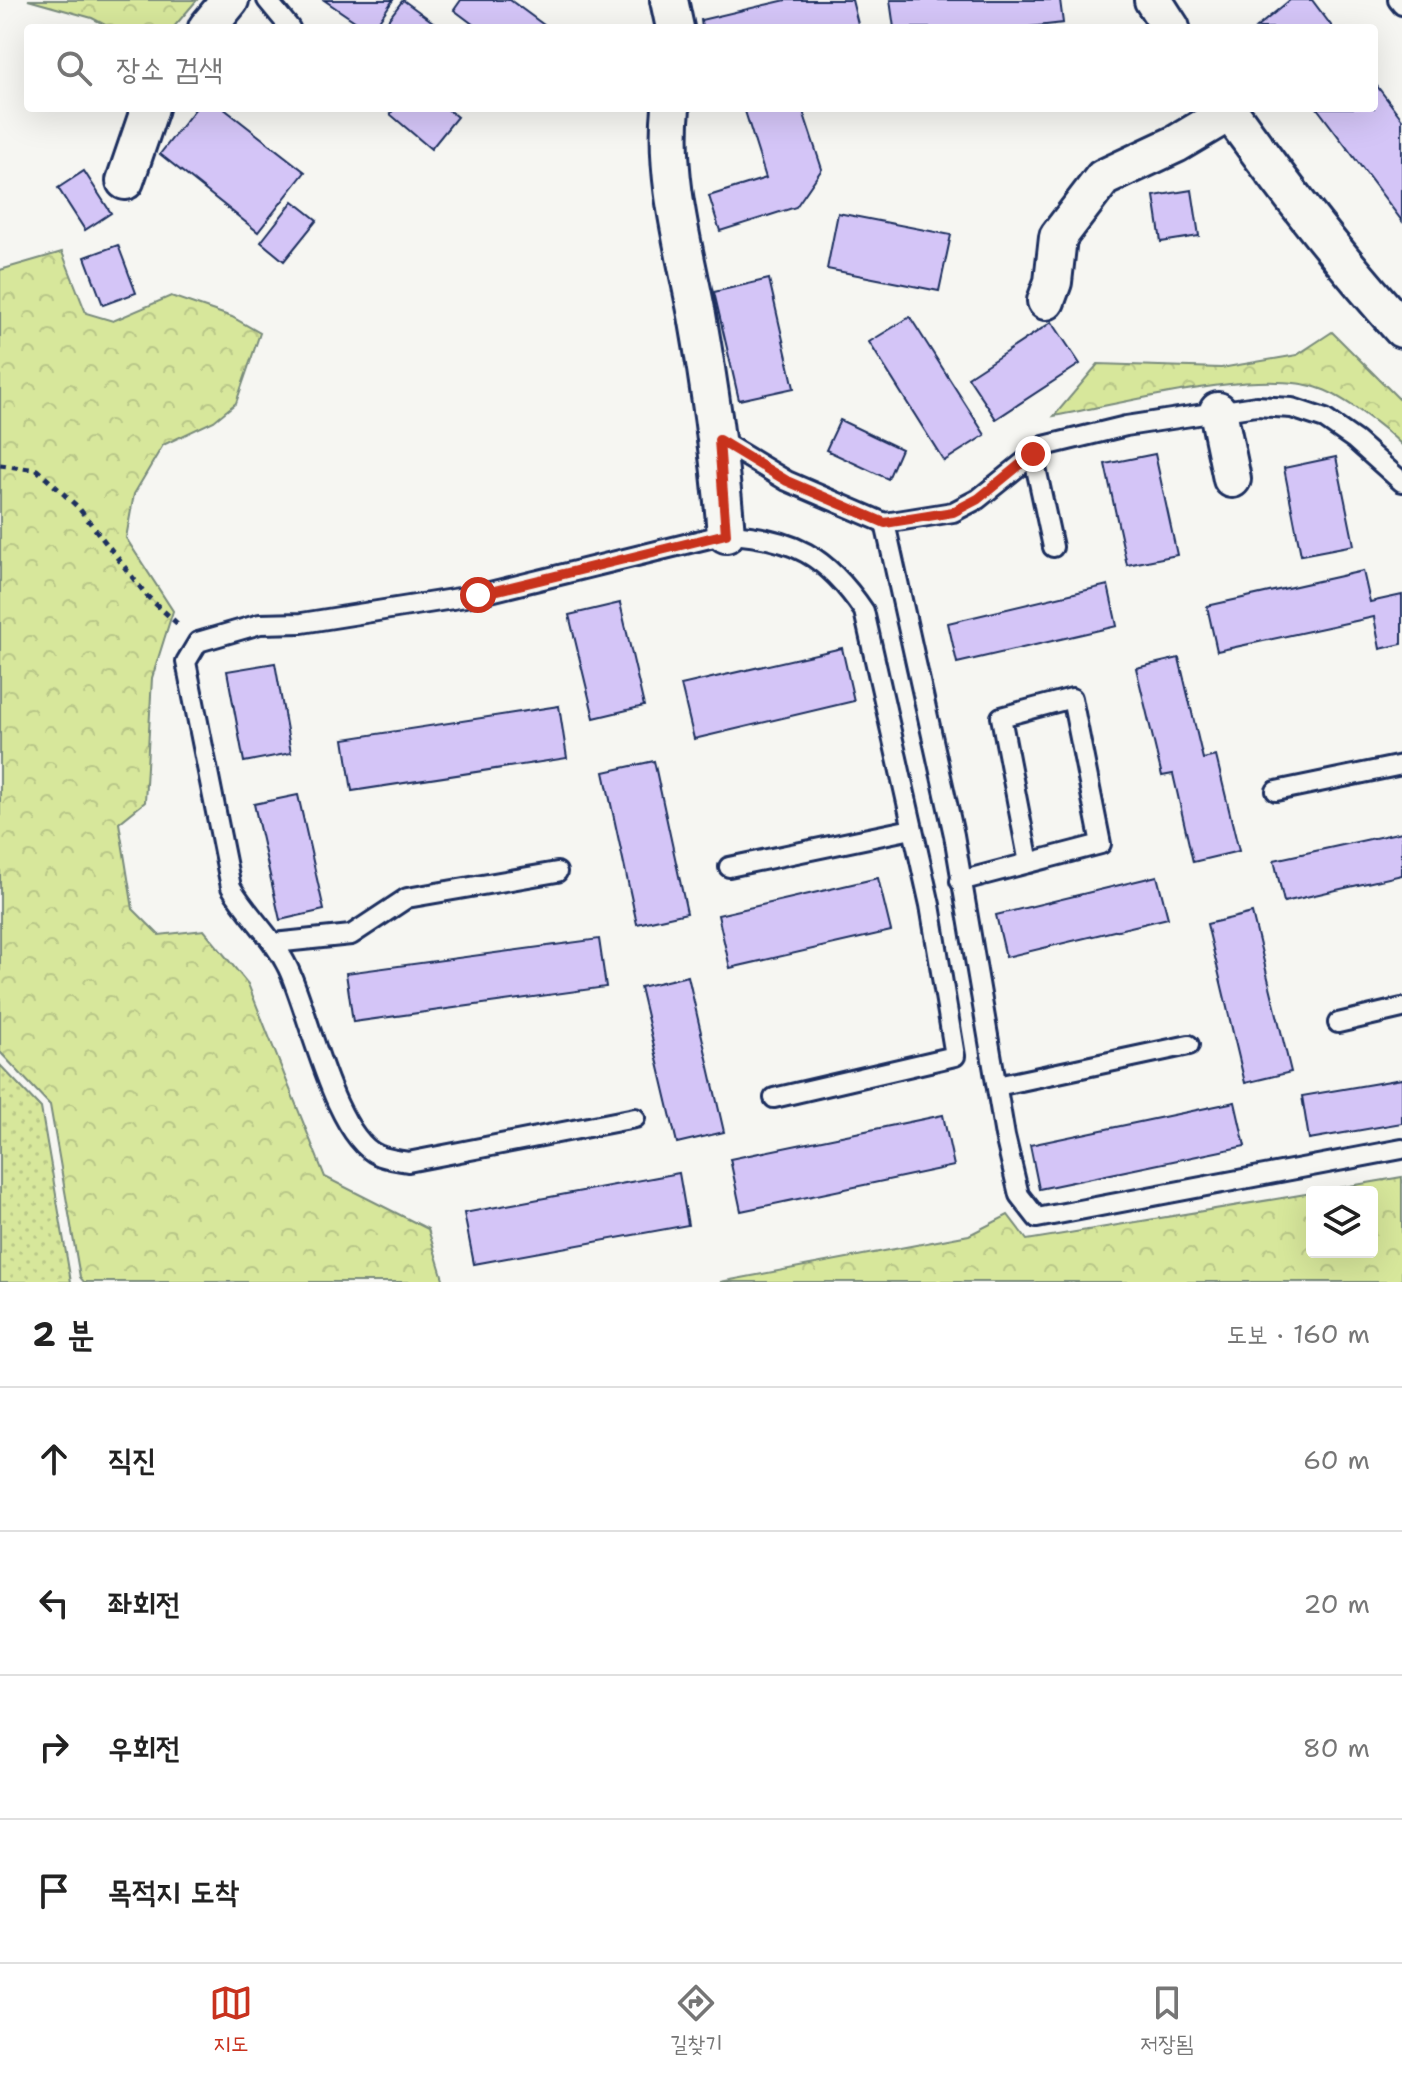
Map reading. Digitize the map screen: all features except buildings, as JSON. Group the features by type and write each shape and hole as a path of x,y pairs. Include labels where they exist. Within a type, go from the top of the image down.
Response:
{"street":[{"path":"210,24 230,0"},
{"path":"669,0 674,24"},
{"path":"1153,0 1168,24"},
{"path":"125,181 149,112"},
{"path":"671,112 668,141 675,201 719,440 726,534"},
{"path":"1046,301 1053,282 1058,237 1103,178 1176,144 1226,112"},
{"path":"1230,112 1312,224 1402,329"},
{"path":"1218,411 1232,479"}],"lane":[{"path":"267,0 287,24"},
{"path":"1398,0 1402,5"},
{"path":"719,440 787,481 885,523 953,512 978,499 1044,446 1081,435 1256,406 1292,408 1325,419 1355,440 1402,482"},
{"path":"1033,454 1053,547"},
{"path":"885,523 954,835 1019,1195 1037,1218 1402,1149"},
{"path":"635,1118 408,1162 376,1155 353,1135 289,969 274,943 231,887 186,662 198,642 260,624 302,623 478,595 726,534 768,536 814,557 843,580 864,611 930,905 955,1056 774,1098"},
{"path":"960,881 1029,863 1101,844 1072,698 1001,717 1029,863"},
{"path":"1276,791 1402,765"},
{"path":"729,867 912,829"},
{"path":"274,943 351,935 407,898 557,872"},
{"path":"1338,1023 1402,1008"},
{"path":"997,1086 1189,1045"}],"path":[{"path":"0,465 37,470 78,507 147,596 198,642"}],"green space":[{"path":"28,0 197,0 176,24 103,24"},
{"path":"62,252 86,313 113,321 171,296 232,317 260,333 236,403 214,421 163,445 134,494 126,538 173,611 152,678 145,802 119,823 133,909 159,935 204,930 248,984 325,1177 428,1229 444,1282 84,1282 80,1277 50,1105 0,1052 0,270"},
{"path":"1332,332 1402,402 1402,445 1341,399 1321,389 1294,383 1227,384 1189,389 1054,416 1098,364 1221,368 1297,355"},
{"path":"0,1065 41,1108 71,1282 0,1282"},
{"path":"1402,1177 1402,1282 720,1282 969,1235 1008,1215 1027,1240 1306,1194 1306,1258 1378,1258 1378,1186 1350,1186"}],"route":[{"path":"478,595 726,534 719,440 787,481 885,523 953,512 978,499 1033,454"}]}
